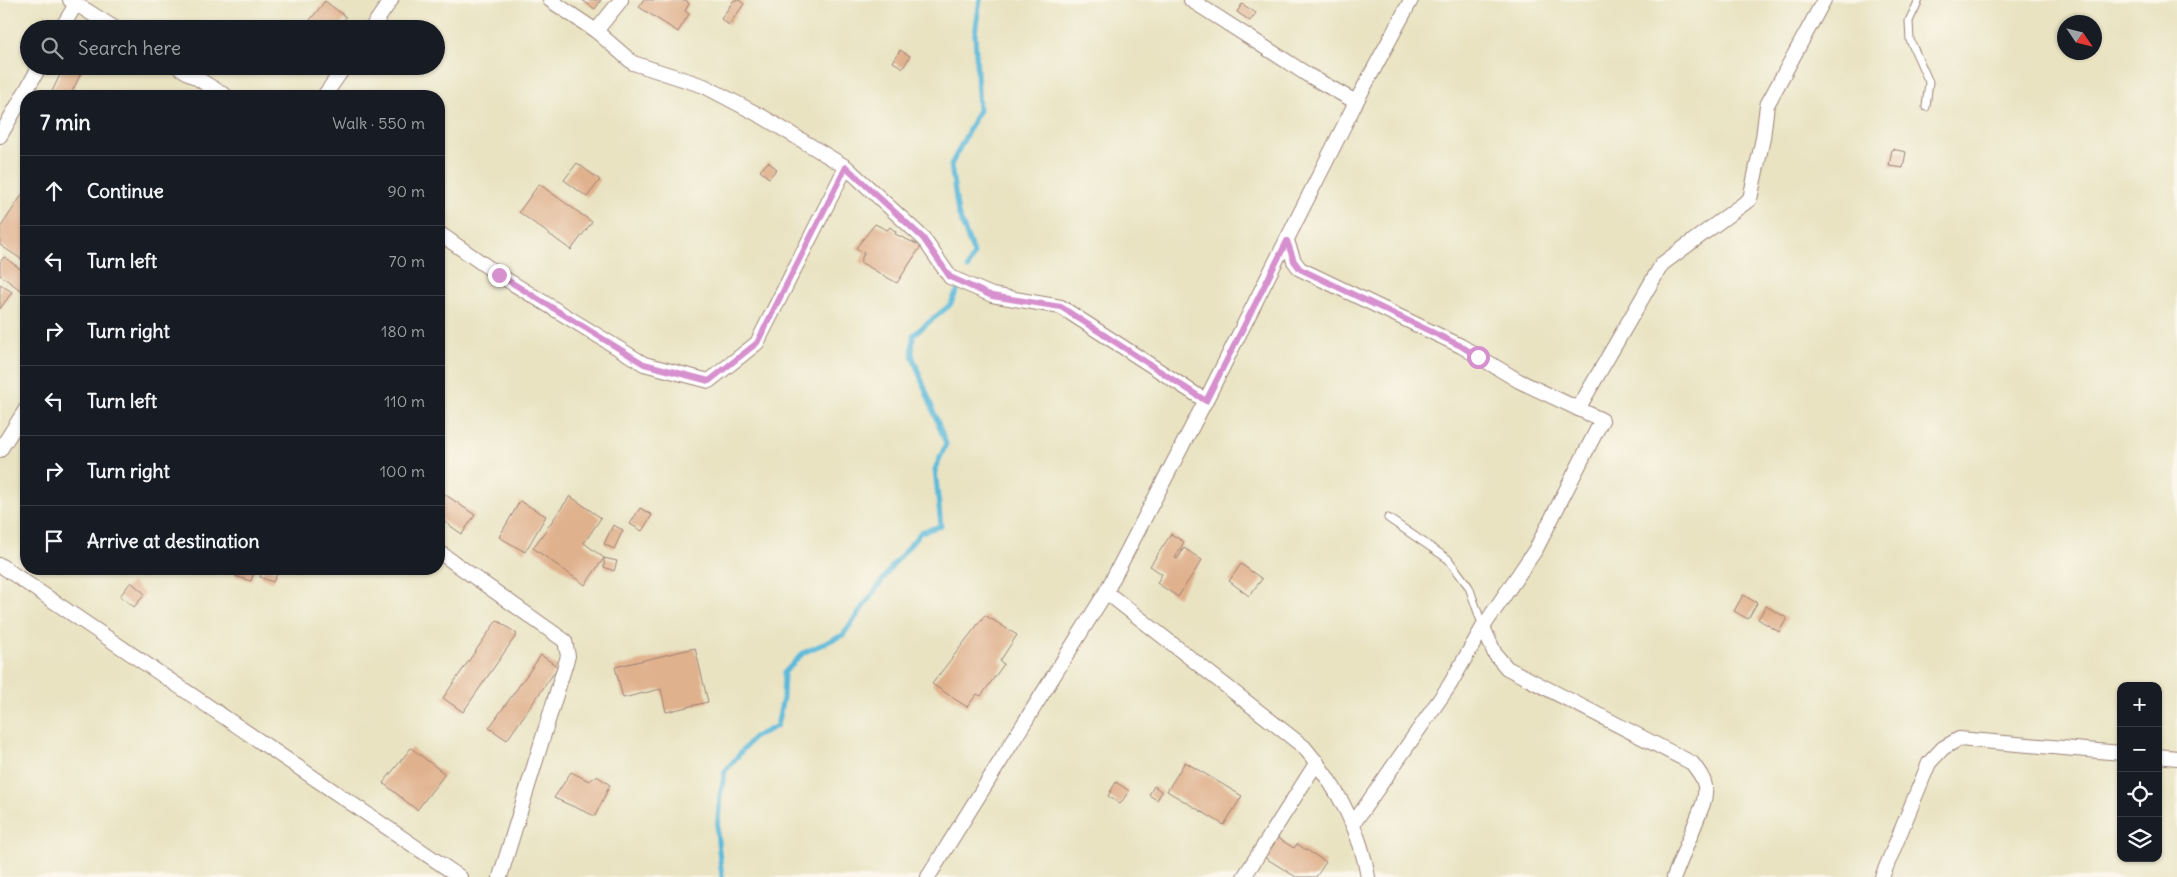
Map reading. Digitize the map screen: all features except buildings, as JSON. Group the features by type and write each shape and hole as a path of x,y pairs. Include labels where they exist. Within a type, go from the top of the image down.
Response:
{"street":[{"path":"377,20 391,0"},
{"path":"550,0 596,31 633,63 704,86 763,117 846,167 923,238 950,277 992,296 1061,307 1206,401"},
{"path":"596,31 621,0"},
{"path":"1191,0 1356,102"},
{"path":"928,877 1106,592 1206,401 1356,102 1411,0"},
{"path":"1578,409 1662,264 1750,199 1768,105 1824,0"},
{"path":"65,20 73,2 102,20"},
{"path":"26,90 35,75"},
{"path":"188,75 206,90"},
{"path":"328,90 339,75"},
{"path":"0,136 20,101"},
{"path":"445,237 499,275 644,364 709,381 757,343 846,167"},
{"path":"1287,241 1294,261 1300,269 1461,346 1519,381 1602,420 1536,549 1483,627 1449,686 1353,824"},
{"path":"0,450 20,418"},
{"path":"445,556 566,641 568,656 500,877"},
{"path":"0,564 460,877"},
{"path":"1106,592 1304,747 1327,774 1353,824 1368,877"},
{"path":"1483,627 1495,654 1506,668 1692,763 1705,781 1706,793 1674,877"},
{"path":"1882,877 1929,764 1943,748 1959,739 2117,753"},
{"path":"2162,756 2177,758"},
{"path":"1244,877 1317,762"}],"lane":[{"path":"1919,0 1909,21 1910,40 1929,82 1926,107"},
{"path":"1388,518 1448,559 1469,587 1483,627"}],"waterway":[{"path":"968,268 974,254 958,213 951,165 979,110 975,34 980,0"},
{"path":"722,877 717,832 720,796 725,771 754,737 777,726 783,698 784,673 803,653 843,635 894,564 921,532 941,526 935,469 946,444 912,355 913,335 950,305 957,291"}],"route":[{"path":"499,275 644,364 709,381 757,343 846,167 923,238 950,277 992,296 1061,307 1206,401 1287,241 1294,261 1300,269 1461,346 1478,357"}]}
